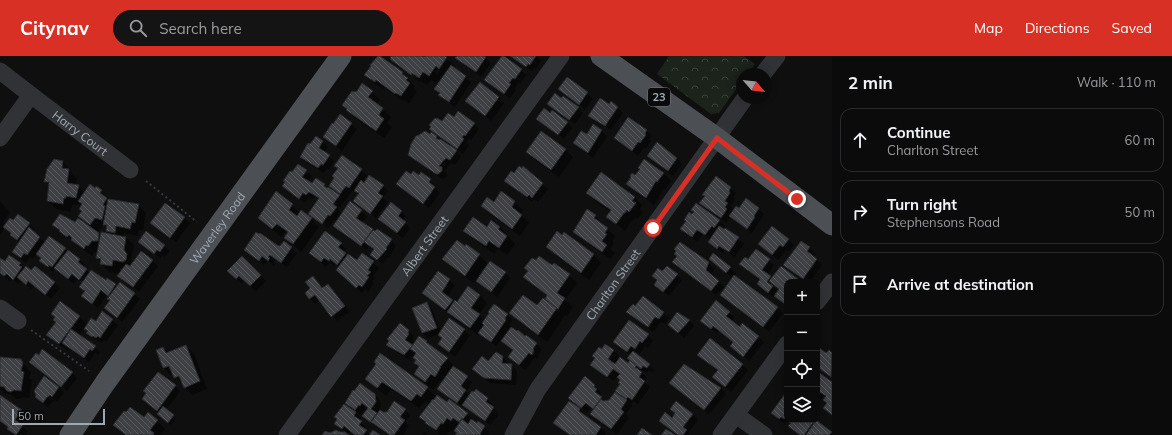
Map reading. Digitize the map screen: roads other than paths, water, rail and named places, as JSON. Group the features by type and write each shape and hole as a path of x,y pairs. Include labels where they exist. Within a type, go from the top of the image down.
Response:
{"main road":[{"name":"Waverley Road","path":"70,435 93,400 342,56"},
{"name":"23","path":"601,56 717,138 832,224"},
{"name":"Waverley Road","path":"60,435 93,400"}],"street":[{"name":"Albert Street","path":"287,435 561,56"},
{"path":"767,68 776,56"},
{"name":"Harry Court","path":"0,71 130,170"},
{"path":"0,138 31,94"},
{"name":"Charlton Street","path":"513,435 538,389 742,104"},
{"path":"820,298 832,282"},
{"path":"0,308 24,326"},
{"path":"721,435 784,348"},
{"path":"736,415 764,435"}]}
